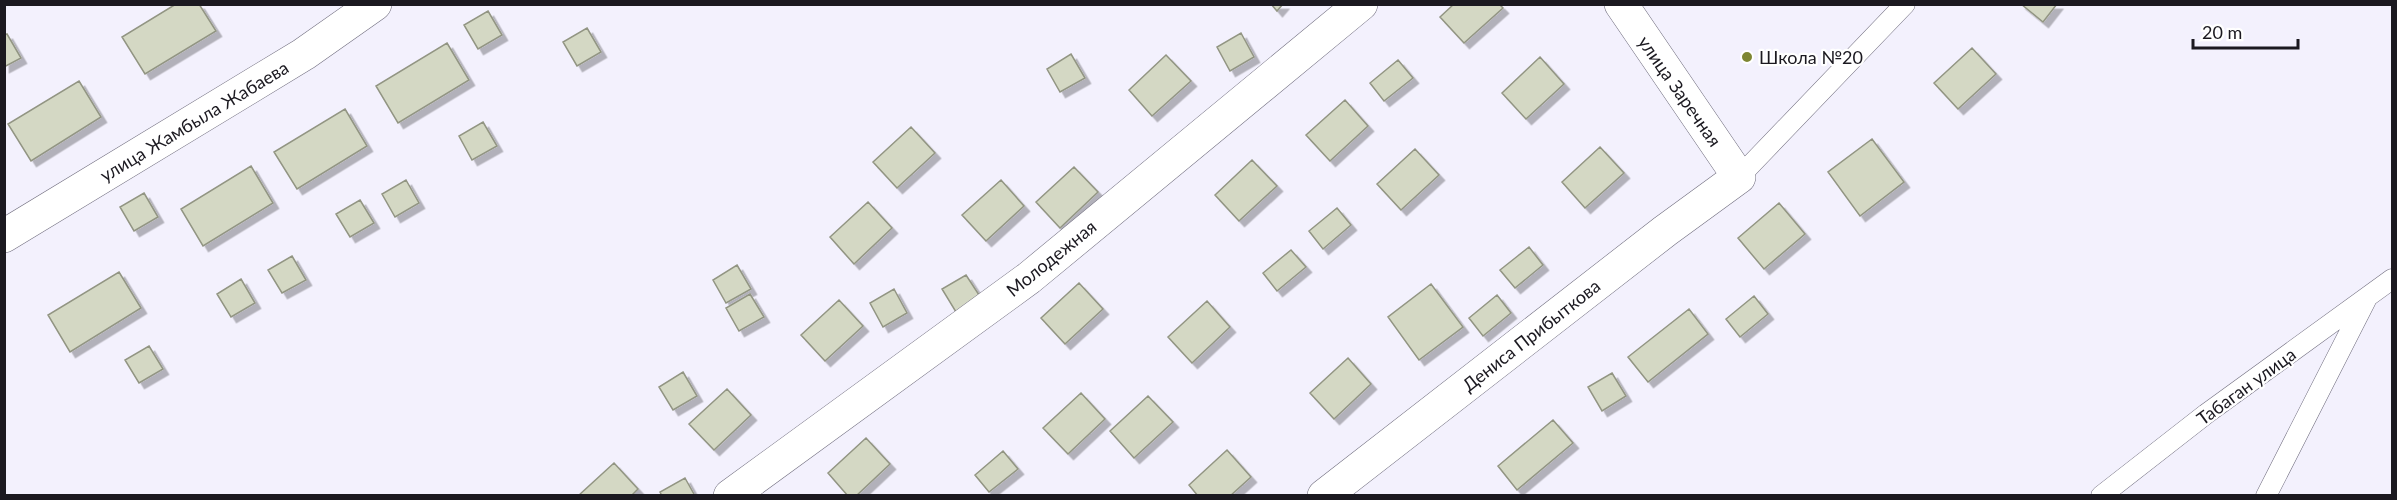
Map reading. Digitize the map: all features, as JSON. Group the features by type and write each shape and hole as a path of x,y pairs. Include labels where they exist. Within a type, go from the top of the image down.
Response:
{"street":[{"name":"улица Жамбыла Жабаева","path":"7,233 304,54 375,4"},
{"name":"Молодежная","path":"730,495 1029,278 1361,4"},
{"name":"улица Заречная","path":"1621,4 1739,177"},
{"name":"Дениса Прибыткова","path":"1324,495 1665,231 1739,177"}],"lane":[{"path":"1739,177 1905,4"},
{"name":"Табаган улица","path":"2101,495 2206,414 2392,279"},
{"path":"2266,495 2368,297"}],"building":[{"path":"176,4 199,4 216,31 145,74 122,37"},
{"path":"1271,4 1283,4 1277,11"},
{"path":"1454,4 1499,4 1503,8 1464,43 1440,17"},
{"path":"2021,4 2057,4 2043,22"},
{"path":"488,11 502,35 478,49 464,25"},
{"path":"587,28 601,52 577,66 563,42"},
{"path":"1241,33 1254,57 1230,71 1217,47"},
{"path":"7,34 21,58 4,67 4,35"},
{"path":"447,43 469,80 398,123 376,86"},
{"path":"1972,48 1996,74 1958,109 1934,83"},
{"path":"1071,54 1085,78 1060,92 1047,69"},
{"path":"1166,55 1191,81 1152,116 1129,90"},
{"path":"1540,57 1564,84 1526,119 1502,93"},
{"path":"1398,60 1413,78 1384,101 1370,83"},
{"path":"79,81 101,117 31,161 8,124"},
{"path":"1345,100 1368,126 1330,161 1306,135"},
{"path":"345,109 367,146 297,189 274,152"},
{"path":"483,122 497,146 472,160 459,136"},
{"path":"911,127 935,153 897,188 873,162"},
{"path":"1872,139 1904,182 1860,216 1828,172"},
{"path":"1600,147 1624,173 1585,208 1562,182"},
{"path":"1415,149 1439,175 1401,210 1377,184"},
{"path":"1252,160 1277,186 1239,221 1215,195"},
{"path":"251,166 273,203 203,246 181,209"},
{"path":"1074,167 1098,192 1060,228 1036,202"},
{"path":"406,180 419,203 395,217 382,194"},
{"path":"1001,180 1024,206 986,241 962,215"},
{"path":"144,193 158,217 134,231 120,207"},
{"path":"360,200 374,223 350,237 336,214"},
{"path":"868,202 892,228 854,264 830,237"},
{"path":"1779,203 1805,234 1764,269 1738,238"},
{"path":"1337,208 1351,225 1323,249 1309,231"},
{"path":"1529,247 1543,265 1515,288 1500,270"},
{"path":"1291,250 1306,267 1277,291 1263,273"},
{"path":"292,256 306,280 282,293 268,270"},
{"path":"737,265 751,289 726,303 713,280"},
{"path":"119,272 141,308 70,352 48,315"},
{"path":"966,275 981,298 956,312 942,289"},
{"path":"241,279 255,303 231,317 217,294"},
{"path":"1079,283 1103,309 1065,344 1041,318"},
{"path":"1431,284 1463,327 1419,360 1388,317"},
{"path":"894,289 907,313 883,327 870,303"},
{"path":"750,294 764,317 739,331 726,308"},
{"path":"1497,295 1511,313 1483,336 1469,318"},
{"path":"1754,296 1768,314 1740,337 1726,319"},
{"path":"839,300 863,326 825,361 801,335"},
{"path":"1207,301 1230,327 1192,363 1168,337"},
{"path":"1689,309 1708,334 1648,382 1628,357"},
{"path":"149,346 163,369 139,383 125,360"},
{"path":"1348,358 1371,384 1334,419 1310,393"},
{"path":"683,372 697,396 673,410 659,387"},
{"path":"1612,373 1626,396 1602,411 1588,387"},
{"path":"727,389 751,415 714,450 689,424"},
{"path":"1081,393 1105,419 1068,454 1043,428"},
{"path":"1148,396 1173,422 1134,458 1110,431"},
{"path":"1553,420 1573,443 1517,490 1498,466"},
{"path":"866,438 890,464 856,496 848,496 828,473"},
{"path":"1227,450 1251,477 1230,496 1198,496 1189,485"},
{"path":"1003,451 1018,469 989,492 975,475"},
{"path":"614,463 638,489 631,496 578,496"},
{"path":"685,478 695,496 662,496 660,492"}],"place":[{"name":"Школа №20","path":"1747,57"}]}
